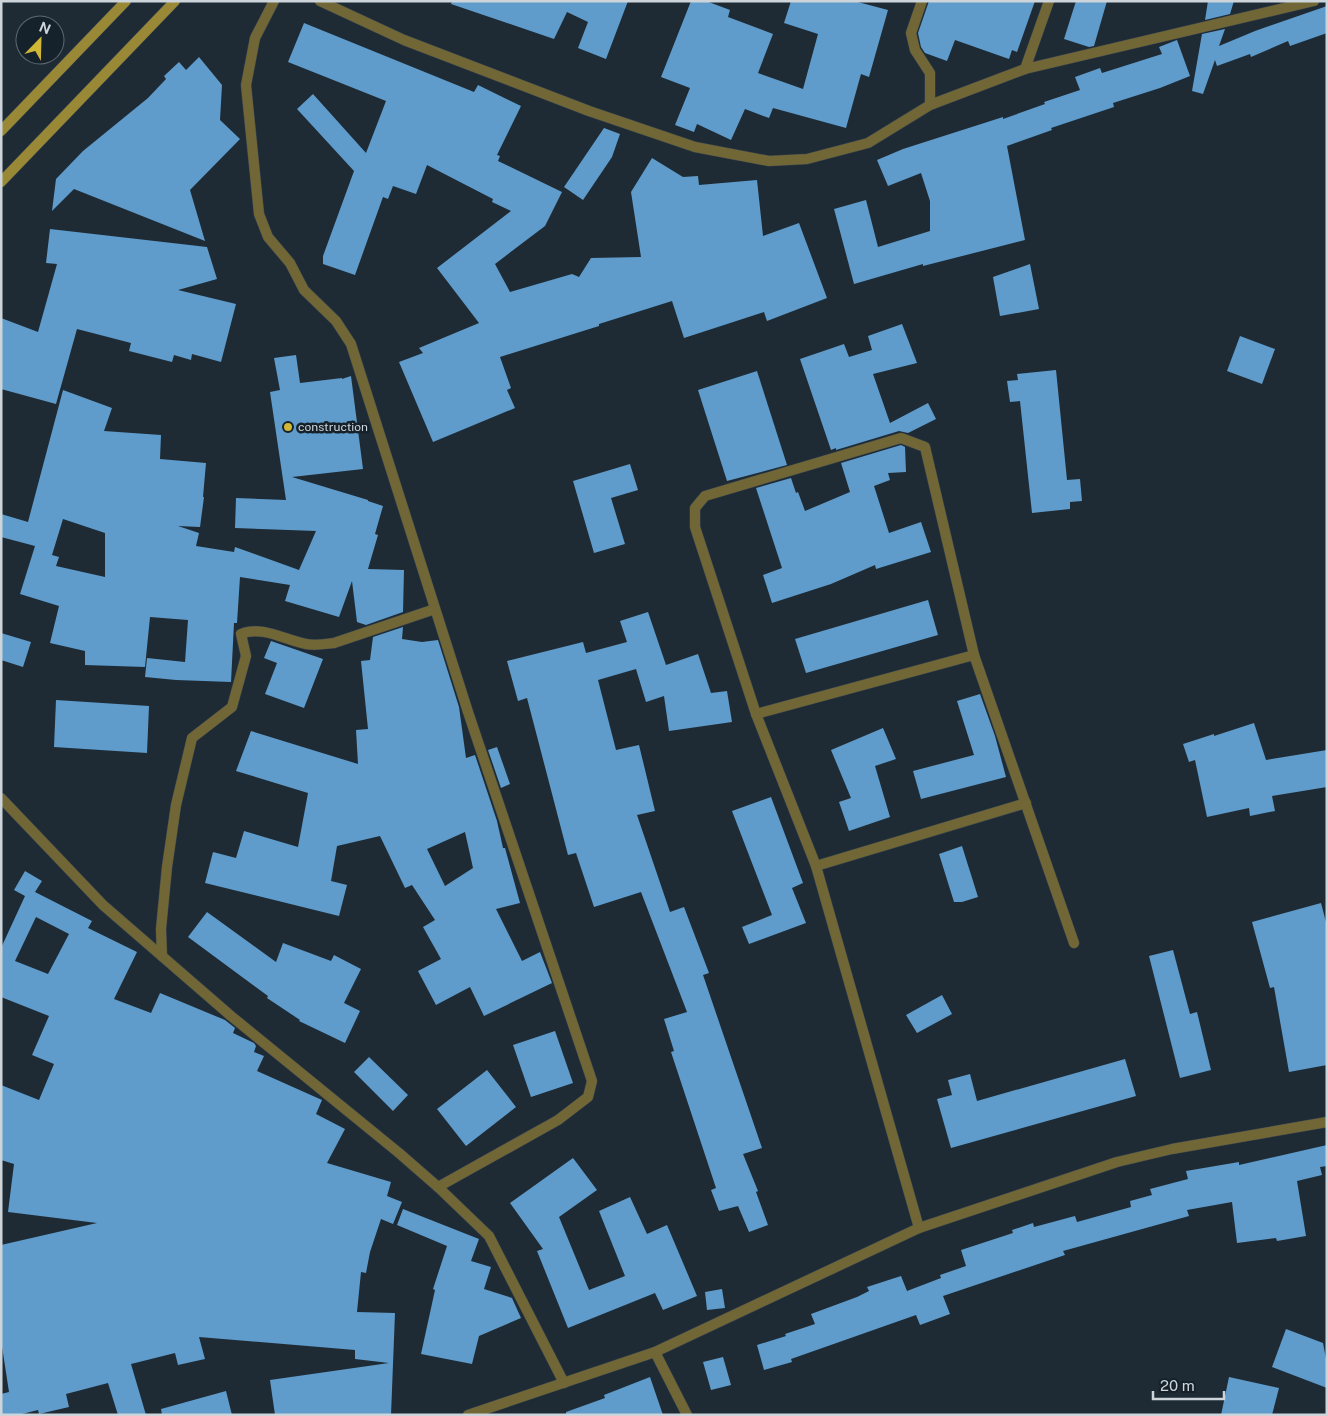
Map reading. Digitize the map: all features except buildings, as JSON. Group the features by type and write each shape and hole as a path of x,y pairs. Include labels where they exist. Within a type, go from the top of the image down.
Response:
{"street":[{"path":"1,131 126,1"},
{"path":"1,182 175,1"},
{"path":"274,1 255,38 246,84 259,214 268,237 290,263 304,290 336,321 351,344 468,712 592,1081 588,1097 558,1120 438,1187"},
{"path":"320,1 404,40 589,111 695,148 769,161 807,159 868,143 930,105 1025,69 1310,2"},
{"path":"922,1 911,33 915,50 930,73 930,105"},
{"path":"1025,69 1049,1"},
{"path":"919,1228 816,866 756,714 695,528 695,508 705,496 902,438 925,447 974,655 1074,943"},
{"path":"162,956 160,929 167,867 176,806 192,738 232,707 246,656 241,634 250,630 308,644 321,645 334,643 435,609"},
{"path":"756,714 974,655"},
{"path":"1,798 103,905 231,1016 399,1153 438,1187 488,1236 564,1383"},
{"path":"816,866 1026,803"},
{"path":"468,1415 656,1352 919,1228 1146,1154 1327,1122"},
{"path":"656,1352 687,1415"}],"place":[{"name":"construction","path":"288,427"}]}
